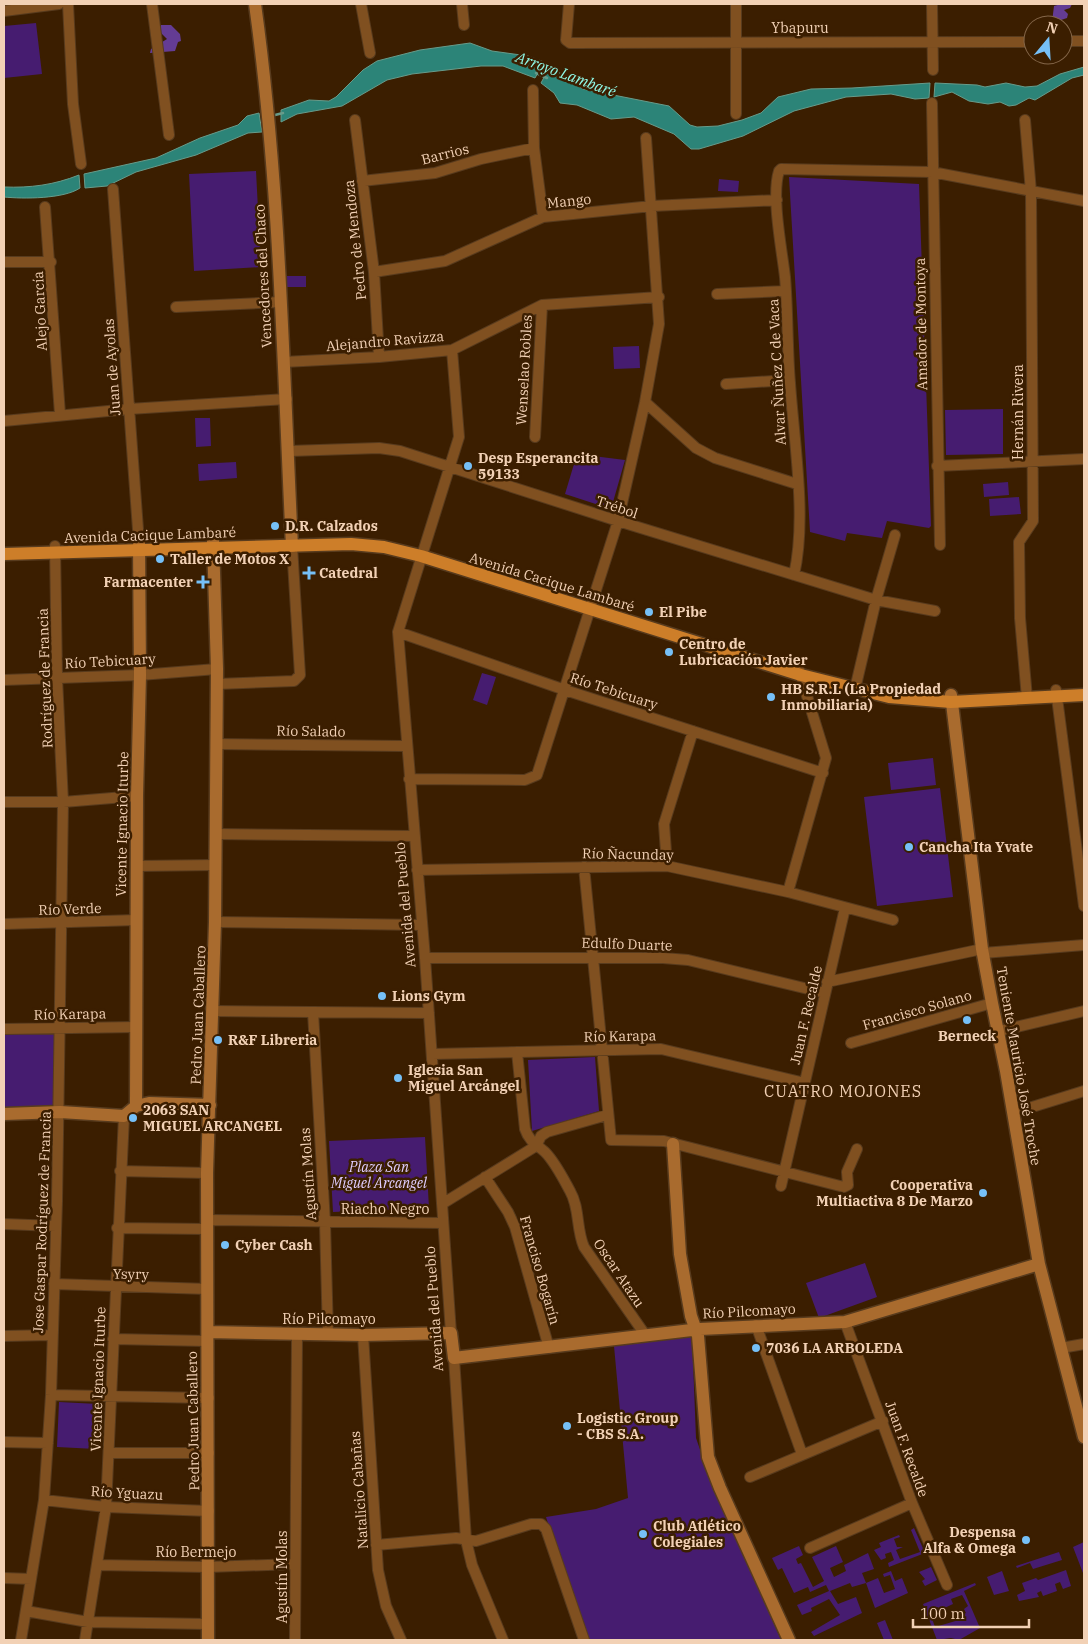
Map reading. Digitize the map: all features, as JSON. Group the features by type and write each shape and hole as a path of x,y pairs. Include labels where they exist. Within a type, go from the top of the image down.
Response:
{"main road":[{"name":"Avenida Cacique Lambaré","path":"4,547 55,549 139,547 292,543 366,538 394,542 422,553 704,642 794,670 856,686 951,698 1057,693 1084,688"},
{"name":"Avenida Cacique Lambaré","path":"4,554 55,549"},
{"name":"Avenida Cacique Lambaré","path":"1057,693 1084,695"}],"street":[{"path":"4,11 59,4"},
{"path":"68,4 73,104 81,164"},
{"path":"152,4 169,135"},
{"name":"Vencedores del Chaco","path":"255,4 270,127 287,399 292,543"},
{"path":"361,4 370,53"},
{"path":"462,4 464,25"},
{"name":"Ybapuru","path":"569,4 567,42 1023,42"},
{"path":"736,4 736,114"},
{"path":"932,4 932,70"},
{"path":"533,90 534,148 543,217"},
{"name":"Amador de Montoya","path":"932,103 937,466 940,545"},
{"name":"Pedro de Mendoza","path":"355,120 374,272 379,357"},
{"name":"Hernán Rivera","path":"1025,120 1031,192 1033,520 1019,542 1020,618 1026,695"},
{"path":"409,779 525,780 537,775 618,521 645,402 659,324 659,297 646,138"},
{"name":"Barrios","path":"362,181 435,173 480,159 534,148"},
{"name":"Alvar Ñuñez C de Vaca","path":"794,575 799,552 797,484 789,380 786,291 777,200 778,174 781,169 932,172"},
{"path":"932,172 1084,201"},
{"name":"Juan de Ayolas","path":"113,189 139,547"},
{"name":"Mango","path":"374,272 444,261 543,217 652,206 777,200"},
{"name":"Alejo García","path":"45,207 51,262 60,414"},
{"path":"4,262 51,262"},
{"path":"717,294 786,291"},
{"name":"Alejandro Ravizza","path":"284,362 379,357 452,350 542,305 659,297"},
{"path":"176,307 280,302"},
{"name":"Wenselao Robles","path":"535,437 542,305"},
{"name":"Avenida del Pueblo","path":"452,350 459,438 452,467 422,553 398,632 425,958 466,1540 472,1565 503,1640"},
{"path":"726,384 789,380"},
{"path":"4,421 60,414 287,399"},
{"path":"645,402 696,448 715,458 797,484"},
{"name":"Trébol","path":"289,452 379,448 400,452 876,600 935,611"},
{"path":"937,466 1084,458"},
{"path":"856,686 876,600 895,535"},
{"path":"217,684 294,681 300,675 292,543"},
{"name":"Pedro Juan Caballero","path":"208,1640 209,1398 207,1174 215,922 217,684 214,545"},
{"name":"Vicente Ignacio Iturbe","path":"136,1106 136,866 140,675 139,547"},
{"name":"Rodríguez de Francia","path":"55,549 57,678 63,802"},
{"name":"Río Tebicuary","path":"398,632 565,690 823,772"},
{"name":"Río Tebicuary","path":"4,680 140,675 217,669"},
{"path":"788,892 823,772 825,751 794,670"},
{"path":"1057,693 1084,906"},
{"name":"Teniente Mauricio José Troche","path":"951,698 983,951 992,1003 1039,1264 1084,1437"},
{"path":"667,866 664,824 693,731"},
{"name":"Río Salado","path":"216,744 406,746"},
{"path":"4,802 63,802 137,796"},
{"name":"Jose Gaspar Rodríguez de Francia","path":"21,1640 44,1500 51,1395 60,1112 63,802"},
{"path":"216,834 414,836"},
{"path":"136,866 216,865"},
{"name":"Río Ñacunday","path":"417,870 667,866 788,892 893,920"},
{"path":"584,867 607,1115 611,1140 655,1140 846,1186 847,1172 856,1149"},
{"name":"Juan F. Recalde","path":"781,1186 845,908"},
{"name":"Río Verde","path":"4,924 61,924 137,920"},
{"path":"215,922 422,925"},
{"path":"827,982 983,951 1084,945"},
{"name":"Edulfo Duarte","path":"425,958 592,956 688,960 825,992"},
{"name":"Francisco Solano","path":"851,1043 992,1003"},
{"path":"213,1010 429,1013"},
{"path":"998,1031 1084,1011"},
{"name":"Agustín Molas","path":"313,1012 326,1223 328,1334"},
{"name":"Río Karapa","path":"4,1029 137,1027"},
{"name":"Río Karapa","path":"432,1054 661,1049 805,1083"},
{"name":"Oscar Atazu","path":"517,1052 525,1129 528,1138 545,1152 574,1199 581,1239 589,1256 646,1336"},
{"path":"1013,1113 1084,1091"},
{"path":"4,1114 60,1112 124,1116 136,1106 149,1103 210,1105"},
{"name":"Riacho Negro","path":"442,1204 536,1146 541,1136 546,1132 607,1115"},
{"name":"Vicente Ignacio Iturbe","path":"85,1640 106,1507 110,1453 113,1339 124,1116"},
{"path":"672,1144 680,1254 694,1330 698,1336 708,1457 720,1488 789,1640"},
{"path":"120,1171 207,1174"},
{"name":"Franciso Bogarín","path":"485,1177 508,1212 515,1227 549,1348"},
{"name":"Riacho Negro","path":"118,1228 326,1223 443,1223"},
{"path":"4,1224 56,1226"},
{"name":"Río Pilcomayo","path":"454,1358 694,1330 756,1325 845,1322 1039,1264"},
{"name":"Ysyry","path":"54,1284 116,1288 208,1289"},
{"name":"Juan F. Recalde","path":"845,1322 912,1503 946,1584"},
{"path":"756,1325 802,1454"},
{"name":"Río Pilcomayo","path":"113,1339 328,1334 451,1334"},
{"path":"4,1336 52,1335"},
{"name":"Agustín Molas","path":"295,1640 297,1335"},
{"name":"Natalicio Cabañas","path":"364,1335 376,1545 383,1594 401,1640"},
{"path":"1061,1348 1084,1344"},
{"path":"51,1395 209,1398"},
{"path":"750,1477 883,1421"},
{"path":"4,1442 48,1443"},
{"path":"110,1453 209,1453"},
{"name":"Río Yguazu","path":"44,1500 106,1507 209,1511"},
{"path":"810,1548 912,1503"},
{"path":"376,1545 453,1539 479,1540 531,1524 541,1524 546,1529 584,1640"},
{"name":"Río Bermejo","path":"97,1565 208,1567 295,1564"},
{"path":"4,1578 31,1579"},
{"path":"26,1611 88,1622 208,1624"}],"green space":[{"path":"36,23 42,74 4,78 4,26"},
{"path":"256,171 261,267 194,271 189,174"},
{"path":"789,177 919,184 931,526 929,528 887,521 882,538 847,533 845,541 810,532"},
{"path":"719,179 739,181 738,192 718,191"},
{"path":"285,276 306,276 306,287 286,287"},
{"path":"639,346 640,368 614,369 613,347"},
{"path":"1003,409 1003,454 946,455 945,410"},
{"path":"195,418 210,418 211,446 196,447"},
{"path":"577,454 625,460 611,509 565,494"},
{"path":"236,462 237,478 199,481 198,464"},
{"path":"1008,482 1009,495 984,497 983,484"},
{"path":"1019,497 1021,514 990,516 989,499"},
{"path":"482,673 496,677 487,705 473,700"},
{"path":"933,758 936,785 891,790 888,763"},
{"name":"Cancha Ita Yvate","path":"940,788 953,897 877,906 864,797"},
{"path":"56,1031 56,1109 4,1110 4,1032"},
{"path":"595,1057 599,1111 532,1131 528,1060"},
{"name":"Plaza San Miguel Arcangel","path":"425,1137 429,1208 333,1212 329,1141"},
{"path":"865,1263 877,1297 819,1318 806,1283"},
{"name":"Club Atlético Colegiales","path":"692,1336 696,1438 706,1467 781,1640 586,1640 546,1517 596,1509 628,1498 614,1346"},
{"path":"59,1402 98,1404 96,1449 57,1447"},
{"path":"914,1528 925,1553 889,1567 888,1563 894,1560 891,1552 885,1554 886,1558 881,1560 874,1550 881,1547 879,1543 899,1535 900,1537 894,1539 897,1547 903,1547 896,1550 900,1559 920,1552 911,1530"},
{"path":"1084,1542 1084,1572 1083,1573 1073,1547"},
{"path":"799,1546 803,1555 796,1559 798,1564 801,1563 813,1587 824,1581 812,1557 836,1546 843,1562 830,1568 834,1577 846,1571 844,1565 868,1553 874,1569 862,1573 866,1583 852,1587 850,1583 830,1591 838,1604 856,1597 862,1613 814,1636 811,1632 840,1615 829,1599 811,1608 812,1611 802,1615 797,1605 829,1591 826,1585 810,1592 808,1587 794,1593 782,1568 778,1570 772,1558"},
{"path":"1059,1552 1062,1560 1033,1569 1030,1563 1017,1568 1016,1566"},
{"path":"931,1567 937,1580 925,1586 922,1581 925,1579 919,1572"},
{"path":"1066,1570 1071,1586 1063,1589 1060,1582 1055,1584 1057,1591 1043,1596 1041,1591 1037,1593 1039,1597 1019,1601 1017,1595 1025,1591 1022,1583 1036,1578 1038,1580"},
{"path":"891,1571 895,1581 902,1578 908,1593 875,1608 866,1583 878,1578 884,1593 895,1589 890,1575 884,1577 883,1574"},
{"path":"1002,1571 1009,1591 994,1595 987,1577"},
{"path":"975,1583 976,1585 964,1591 980,1628 959,1640 951,1638 937,1640 923,1604","holes":["962,1595 968,1606 964,1609 966,1613 958,1617 959,1620 935,1627 929,1610 938,1607 940,1610 953,1604 951,1599"]},
{"path":"885,1620 893,1640 884,1640 877,1623"}],"shaded area":[{"path":"1072,4 1070,8 1064,10 1068,15 1053,15 1054,6"},
{"path":"161,25 171,25 180,34 181,41 178,42 175,51 150,53 151,49 167,39 159,31"}],"water":[{"path":"470,43 492,51 528,56 544,62 535,78 503,66 481,66 412,74 387,80 342,106 297,114 281,122 281,110 309,100 329,101 336,97 363,70 377,61 420,50"},
{"path":"550,66 583,89 669,106 690,125 697,127 718,126 742,120 761,113 778,97 811,89 930,83 929,98 915,99 891,94 846,97 794,111 743,136 699,149 691,149 674,134 634,117 611,119 577,105 560,103 554,93 541,83"},
{"path":"1084,67 1084,75 1072,78 1035,100 1029,98 1016,105 1009,106 1000,102 988,104 969,101 952,92 934,97 935,83 985,87 1006,83 1025,87 1037,86 1060,74"},
{"path":"259,113 262,132 248,133 196,155 136,172 107,186 85,188 84,174 156,158 200,138 238,125 247,116"},
{"path":"79,175 80,188 73,192 32,198 4,197 4,187 42,185"}],"waterway":[{"name":"Arroyo Lambaré","path":"536,73 547,78"},
{"name":"Arroyo Lambaré","path":"271,116 283,113"}],"place":[{"name":"Desp Esperancita 59133","path":"468,466"},
{"name":"D.R. Calzados","path":"275,526"},
{"name":"Taller de Motos X","path":"160,559"},
{"name":"Catedral","path":"309,573"},
{"name":"Farmacenter","path":"203,582"},
{"name":"El Pibe","path":"649,612"},
{"name":"Centro de Lubricación Javier","path":"669,652"},
{"name":"HB S.R.L (La Propiedad Inmobiliaria)","path":"771,697"},
{"name":"Cancha Ita Yvate","path":"909,847"},
{"name":"Lions Gym","path":"382,996"},
{"name":"Berneck","path":"967,1020"},
{"name":"R&F Libreria","path":"218,1040"},
{"name":"Iglesia San Miguel Arcángel","path":"398,1078"},
{"name":"2063 SAN MIGUEL ARCANGEL","path":"133,1118"},
{"name":"Cooperativa Multiactiva 8 De Marzo","path":"983,1193"},
{"name":"Cyber Cash","path":"225,1245"},
{"name":"7036 LA ARBOLEDA","path":"756,1348"},
{"name":"Logistic Group - CBS S.A.","path":"567,1426"},
{"name":"Club Atlético Colegiales","path":"643,1534"},
{"name":"Despensa Alfa & Omega","path":"1026,1540"}],"district":[{"name":"CUATRO MOJONES","path":"843,1091"}]}
